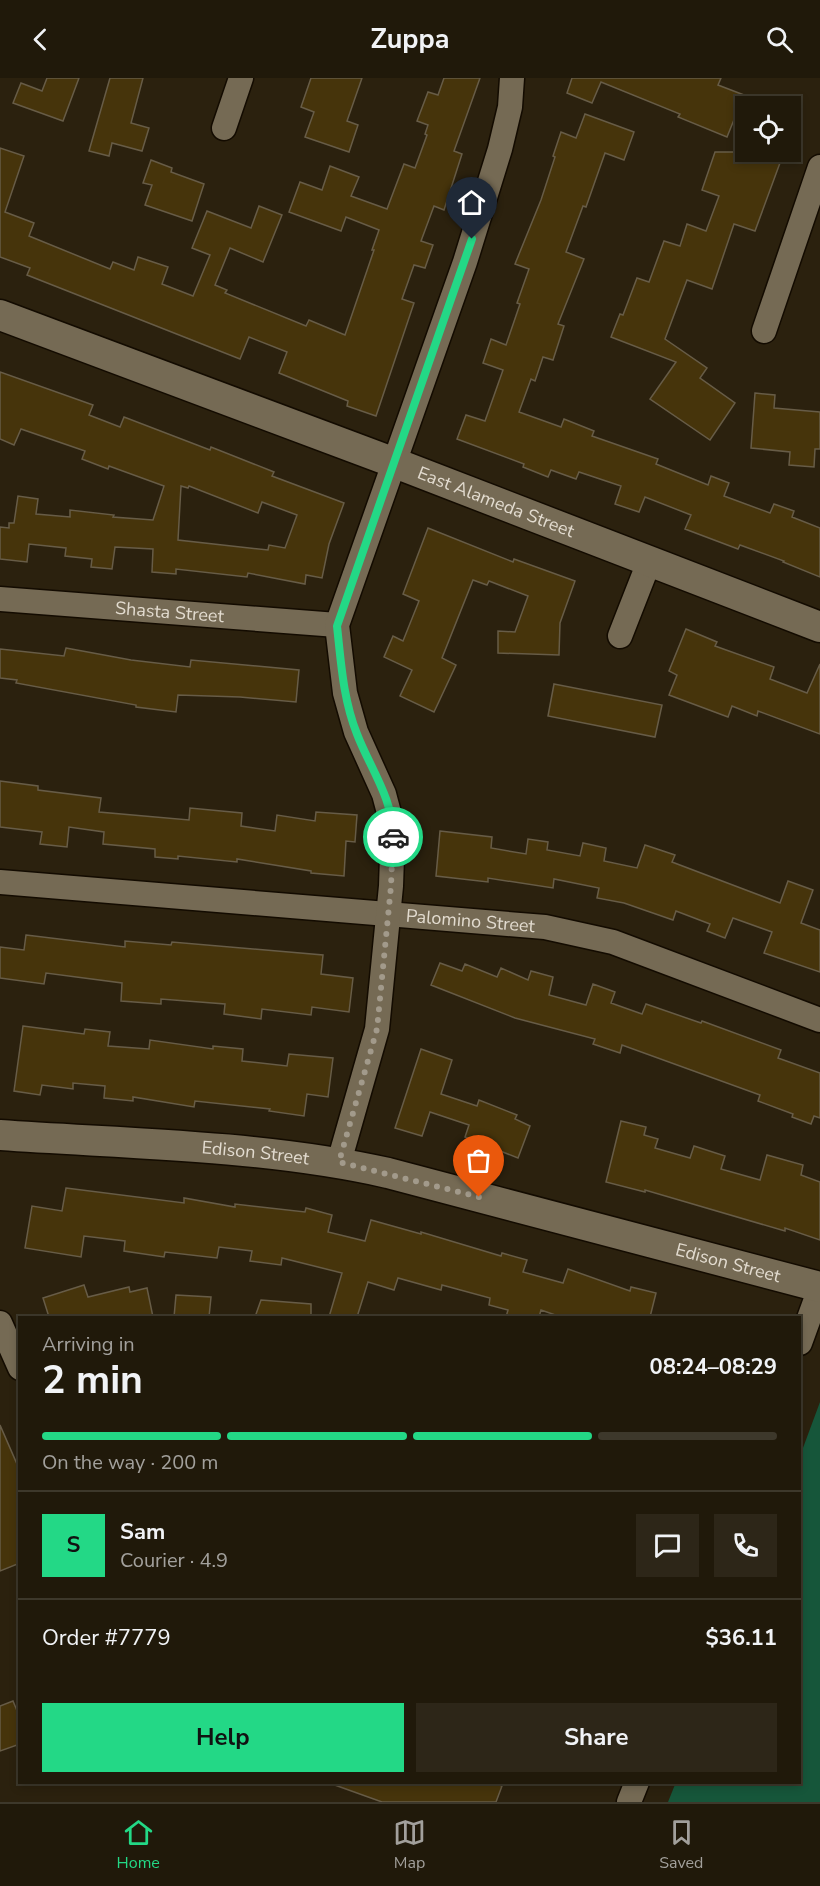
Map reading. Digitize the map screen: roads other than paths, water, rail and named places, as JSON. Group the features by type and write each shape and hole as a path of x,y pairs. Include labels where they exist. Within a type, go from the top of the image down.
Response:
{"street":[{"path":"224,128 241,78"},
{"path":"339,1162 377,1029 389,914 393,828 384,794 356,732 345,693 337,626 465,262 500,149 510,107 512,78"},
{"path":"765,331 820,167"},
{"name":"East Alameda Street","path":"0,315 395,463 820,627"},
{"path":"620,636 649,562"},
{"name":"Shasta Street","path":"0,599 337,626"},
{"name":"Palomino Street","path":"0,882 545,927 613,942 820,1020"},
{"name":"Edison Street","path":"0,1135 225,1150 339,1162 820,1288"},
{"path":"801,1340 820,1288"},
{"path":"0,1323 18,1364"},
{"path":"628,1802 635,1784"}]}
